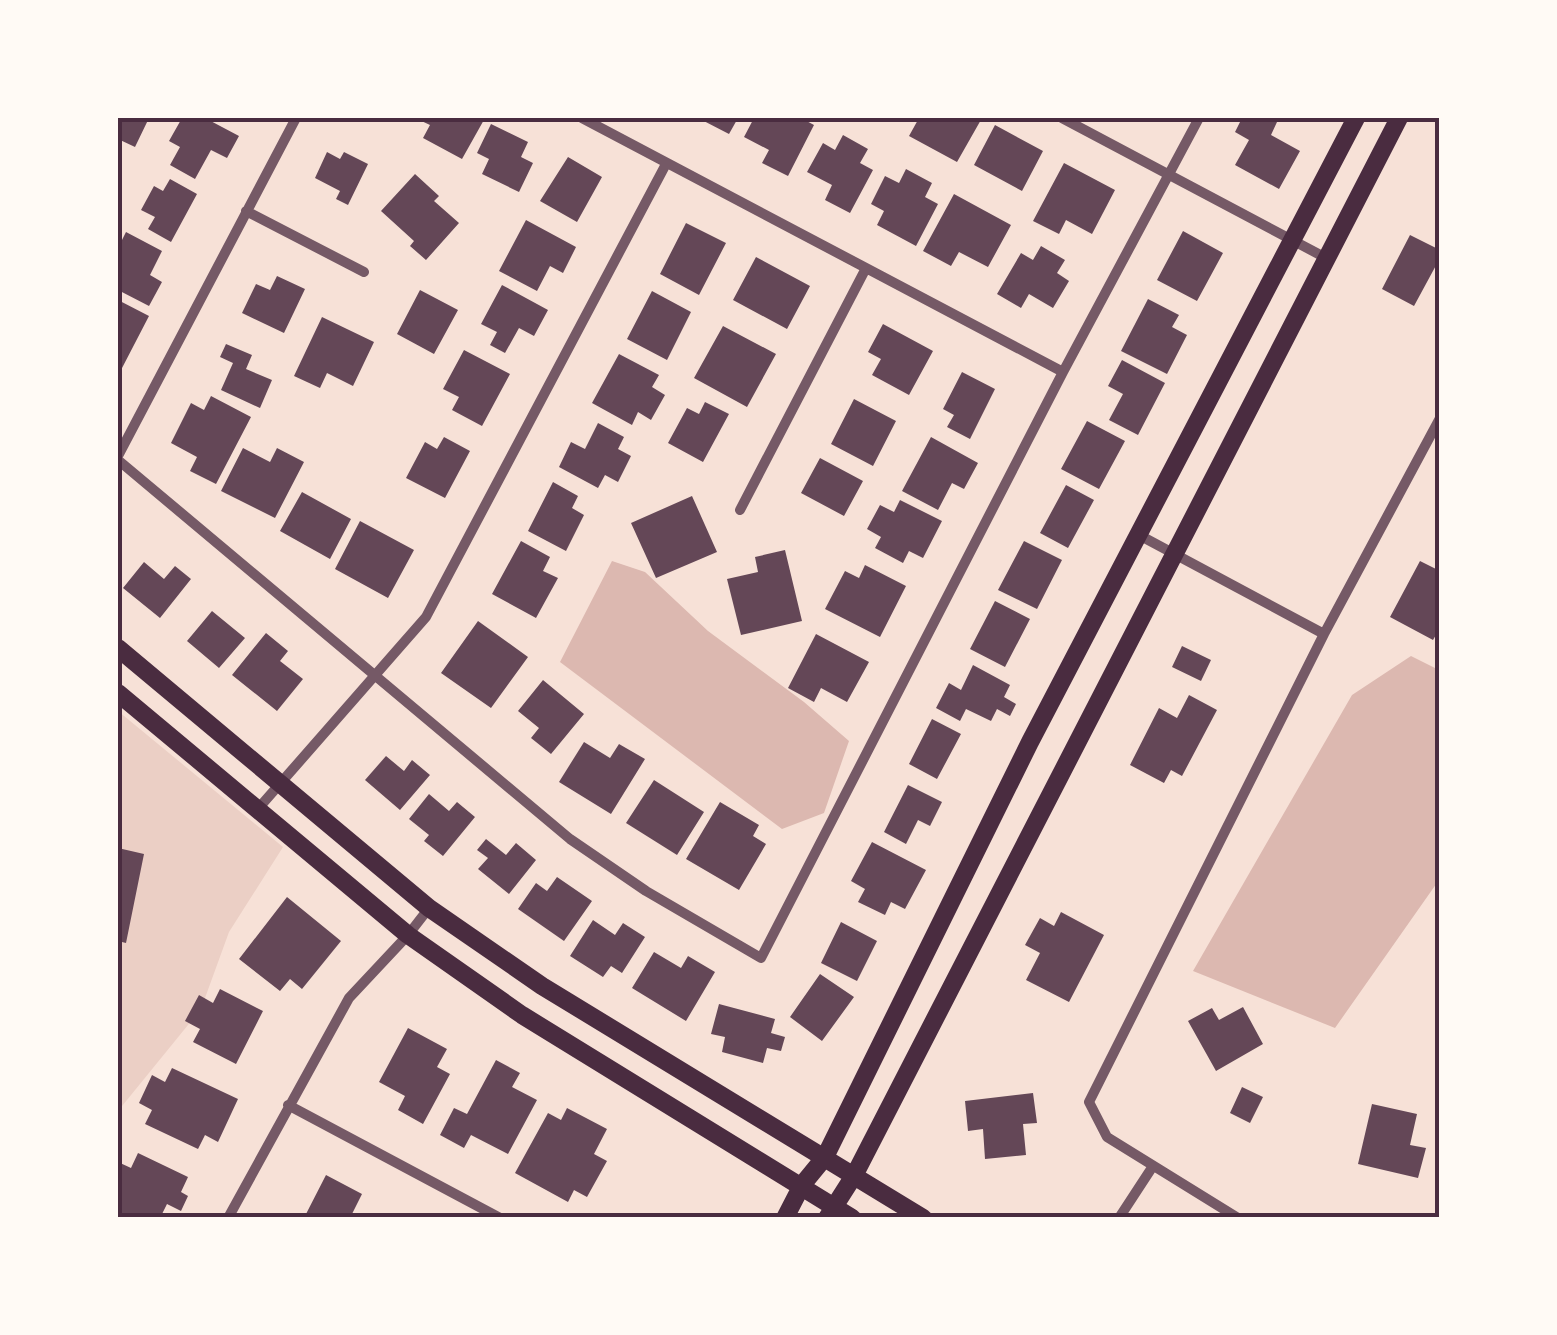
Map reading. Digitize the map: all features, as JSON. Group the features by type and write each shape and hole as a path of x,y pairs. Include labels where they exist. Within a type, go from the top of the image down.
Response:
{"main road":[{"path":"785,1218 802,1185 825,1157 1030,742 1356,118"},
{"path":"830,1212 855,1174 1399,118"},
{"path":"118,648 430,908 556,995 923,1218"},
{"path":"118,693 408,935 522,1016 802,1185 830,1212 852,1218"}],"street":[{"path":"296,118 118,458 570,840 760,958 1199,118"},
{"path":"582,118 1063,372"},
{"path":"1062,118 1326,258"},
{"path":"256,811 426,617 666,164"},
{"path":"246,211 364,272"},
{"path":"740,510 865,270"},
{"path":"1238,1218 1107,1137 1089,1102 1324,634 1440,418"},
{"path":"1139,535 1324,634"},
{"path":"228,1218 349,998 430,908"},
{"path":"288,1105 500,1218"},
{"path":"1118,1218 1153,1166"}],"shaded area":[{"path":"612,561 645,572 708,631 804,702 849,741 824,813 782,829 560,662"},
{"path":"1411,656 1439,670 1439,880 1335,1028 1193,971 1352,695"},
{"path":"118,711 283,847 229,932 201,1009 118,1111"}],"building":[{"path":"118,118 149,118 135,147 118,139"},
{"path":"182,118 205,118 239,136 227,158 211,150 195,179 170,165 180,147 169,141"},
{"path":"415,118 485,118 462,159 423,138 430,125"},
{"path":"698,118 738,118 729,134"},
{"path":"754,118 801,118 814,125 788,176 762,163 769,150 744,137"},
{"path":"919,118 982,118 957,162 909,136"},
{"path":"1242,118 1277,122 1271,135 1300,151 1279,189 1235,165 1249,140 1235,132"},
{"path":"491,124 528,142 521,157 533,163 519,192 482,174 489,159 477,153"},
{"path":"995,125 1043,151 1022,191 974,165"},
{"path":"843,135 868,149 860,163 873,170 850,213 825,200 832,185 807,172 823,143 835,150"},
{"path":"327,152 340,159 344,152 368,164 348,205 336,199 340,191 315,178"},
{"path":"568,157 602,177 577,222 540,201"},
{"path":"1064,163 1115,190 1092,234 1066,220 1059,234 1033,221"},
{"path":"906,169 932,183 925,197 938,204 916,246 877,225 884,211 871,204 885,176 899,183"},
{"path":"415,174 439,196 434,201 459,223 426,260 410,246 414,241 381,211"},
{"path":"170,179 197,194 171,242 148,229 155,217 141,210 154,186 163,191"},
{"path":"954,194 1011,225 988,267 959,252 951,266 923,251"},
{"path":"526,220 576,247 563,273 550,266 537,291 499,271"},
{"path":"686,223 726,243 699,295 660,274"},
{"path":"1183,231 1223,253 1197,301 1157,280"},
{"path":"126,232 162,251 150,275 162,282 149,306 118,290 118,248"},
{"path":"1410,235 1440,250 1440,258 1414,306 1382,289"},
{"path":"1041,246 1065,260 1057,273 1069,281 1053,308 1029,294 1021,308 997,294 1021,253 1033,260"},
{"path":"756,257 810,286 787,329 733,300"},
{"path":"277,276 305,289 284,333 242,313 256,284 270,290"},
{"path":"502,285 548,310 534,336 519,328 505,353 490,345 497,332 481,324"},
{"path":"420,290 458,310 434,354 397,334"},
{"path":"652,291 691,312 667,360 627,339"},
{"path":"1148,299 1179,315 1172,327 1187,335 1167,374 1121,351"},
{"path":"118,300 149,316 121,370 118,369"},
{"path":"322,317 374,342 353,386 327,373 320,388 294,376"},
{"path":"883,324 933,351 909,395 872,375 881,359 868,352"},
{"path":"723,326 776,354 747,407 694,378"},
{"path":"226,344 252,355 246,369 272,380 260,408 221,390 233,363 220,357"},
{"path":"464,350 510,374 482,426 452,410 459,397 443,389"},
{"path":"619,354 659,375 652,387 665,395 651,420 638,412 632,425 592,403"},
{"path":"1122,360 1165,383 1138,435 1109,420 1123,394 1108,386"},
{"path":"962,372 995,389 970,439 947,427 954,415 943,409"},
{"path":"211,396 251,417 216,484 190,471 197,457 171,443 191,403 204,410"},
{"path":"854,399 896,421 873,466 831,444"},
{"path":"705,402 729,414 703,462 668,443 687,408 699,414"},
{"path":"1087,421 1125,441 1099,489 1061,469"},
{"path":"598,423 624,437 618,449 631,456 618,482 605,475 598,488 559,467 571,442 585,449"},
{"path":"444,437 470,451 445,498 406,478 425,442 437,449"},
{"path":"931,437 978,463 964,489 952,483 938,510 902,491"},
{"path":"243,448 270,462 277,448 304,462 275,518 221,491"},
{"path":"820,458 863,481 844,516 801,493"},
{"path":"553,482 578,496 572,508 584,515 566,551 528,531"},
{"path":"1066,485 1094,500 1068,548 1040,533"},
{"path":"302,492 351,519 330,559 280,531"},
{"path":"692,496 717,552 656,578 631,523"},
{"path":"900,500 942,521 923,558 909,551 903,563 875,548 881,537 867,529 880,505 894,512"},
{"path":"360,521 414,550 388,598 335,569"},
{"path":"521,541 550,557 543,571 558,578 536,618 492,594"},
{"path":"1024,541 1062,560 1037,609 998,590"},
{"path":"785,550 802,621 741,635 727,579 758,572 755,557"},
{"path":"1420,561 1440,571 1440,628 1433,640 1390,617"},
{"path":"144,562 164,579 175,566 191,579 160,618 123,588"},
{"path":"865,565 906,586 880,637 825,609 845,571 859,578"},
{"path":"995,601 1030,619 1005,667 970,649"},
{"path":"212,611 245,638 219,668 187,641"},
{"path":"478,621 528,657 491,708 441,673"},
{"path":"266,633 288,651 280,661 303,679 277,711 232,675"},
{"path":"816,634 869,662 847,702 821,688 814,702 788,688"},
{"path":"1182,646 1211,660 1201,681 1172,667"},
{"path":"973,665 1010,685 1004,697 1016,704 1010,716 997,709 991,721 966,709 960,721 936,708 949,683 961,690"},
{"path":"543,680 584,714 551,754 531,738 539,728 518,711"},
{"path":"1189,695 1217,710 1182,776 1171,770 1164,783 1130,765 1159,708 1177,718"},
{"path":"932,719 961,734 937,779 909,764"},
{"path":"584,742 610,758 619,744 645,759 611,814 559,782"},
{"path":"386,756 404,771 412,760 430,775 400,810 365,780"},
{"path":"654,780 704,812 677,855 626,823"},
{"path":"908,785 942,802 930,826 918,820 906,844 884,832"},
{"path":"429,794 449,811 457,802 475,817 443,856 424,841 429,835 409,819"},
{"path":"720,802 759,825 753,836 766,844 739,890 686,859"},
{"path":"486,839 506,855 516,843 536,860 509,894 478,869 488,858 477,850"},
{"path":"872,842 926,870 905,909 891,902 885,915 858,902 865,889 851,881"},
{"path":"118,848 144,854 126,943 118,941"},
{"path":"557,877 592,901 564,941 518,909 536,883 547,891"},
{"path":"287,897 341,941 302,989 290,979 280,991 239,959"},
{"path":"1061,912 1104,935 1069,1002 1026,980 1040,953 1025,945 1040,918 1054,926"},
{"path":"593,920 615,935 623,923 645,937 622,973 611,966 603,977 570,956"},
{"path":"841,922 877,941 857,981 821,963"},
{"path":"654,952 681,968 688,956 715,972 686,1021 632,988"},
{"path":"820,974 854,997 822,1041 790,1017"},
{"path":"220,989 263,1011 236,1064 193,1042 200,1029 185,1021 199,995 213,1003"},
{"path":"719,1004 775,1019 771,1033 785,1037 781,1051 767,1048 763,1063 722,1052 725,1037 711,1034"},
{"path":"1243,1007 1263,1044 1216,1071 1188,1021 1212,1008 1219,1020"},
{"path":"408,1028 447,1049 437,1067 450,1074 423,1124 398,1110 405,1096 379,1082"},
{"path":"496,1060 520,1073 512,1087 537,1100 508,1154 471,1135 464,1148 440,1135 454,1108 467,1114"},
{"path":"172,1068 238,1099 218,1142 205,1135 198,1149 145,1124 152,1110 139,1103 152,1075 165,1082"},
{"path":"1242,1087 1263,1097 1250,1123 1230,1113"},
{"path":"1033,1093 1037,1123 1023,1124 1026,1155 985,1159 983,1129 968,1131 965,1101"},
{"path":"1372,1104 1417,1114 1410,1145 1426,1148 1418,1178 1358,1164"},
{"path":"567,1108 607,1129 594,1154 607,1161 587,1197 574,1190 568,1202 515,1173 548,1113 561,1120"},
{"path":"138,1153 188,1177 181,1192 188,1196 181,1211 167,1204 160,1218 118,1218 118,1162 131,1168"},
{"path":"326,1175 362,1194 350,1218 314,1218 306,1214"}]}
